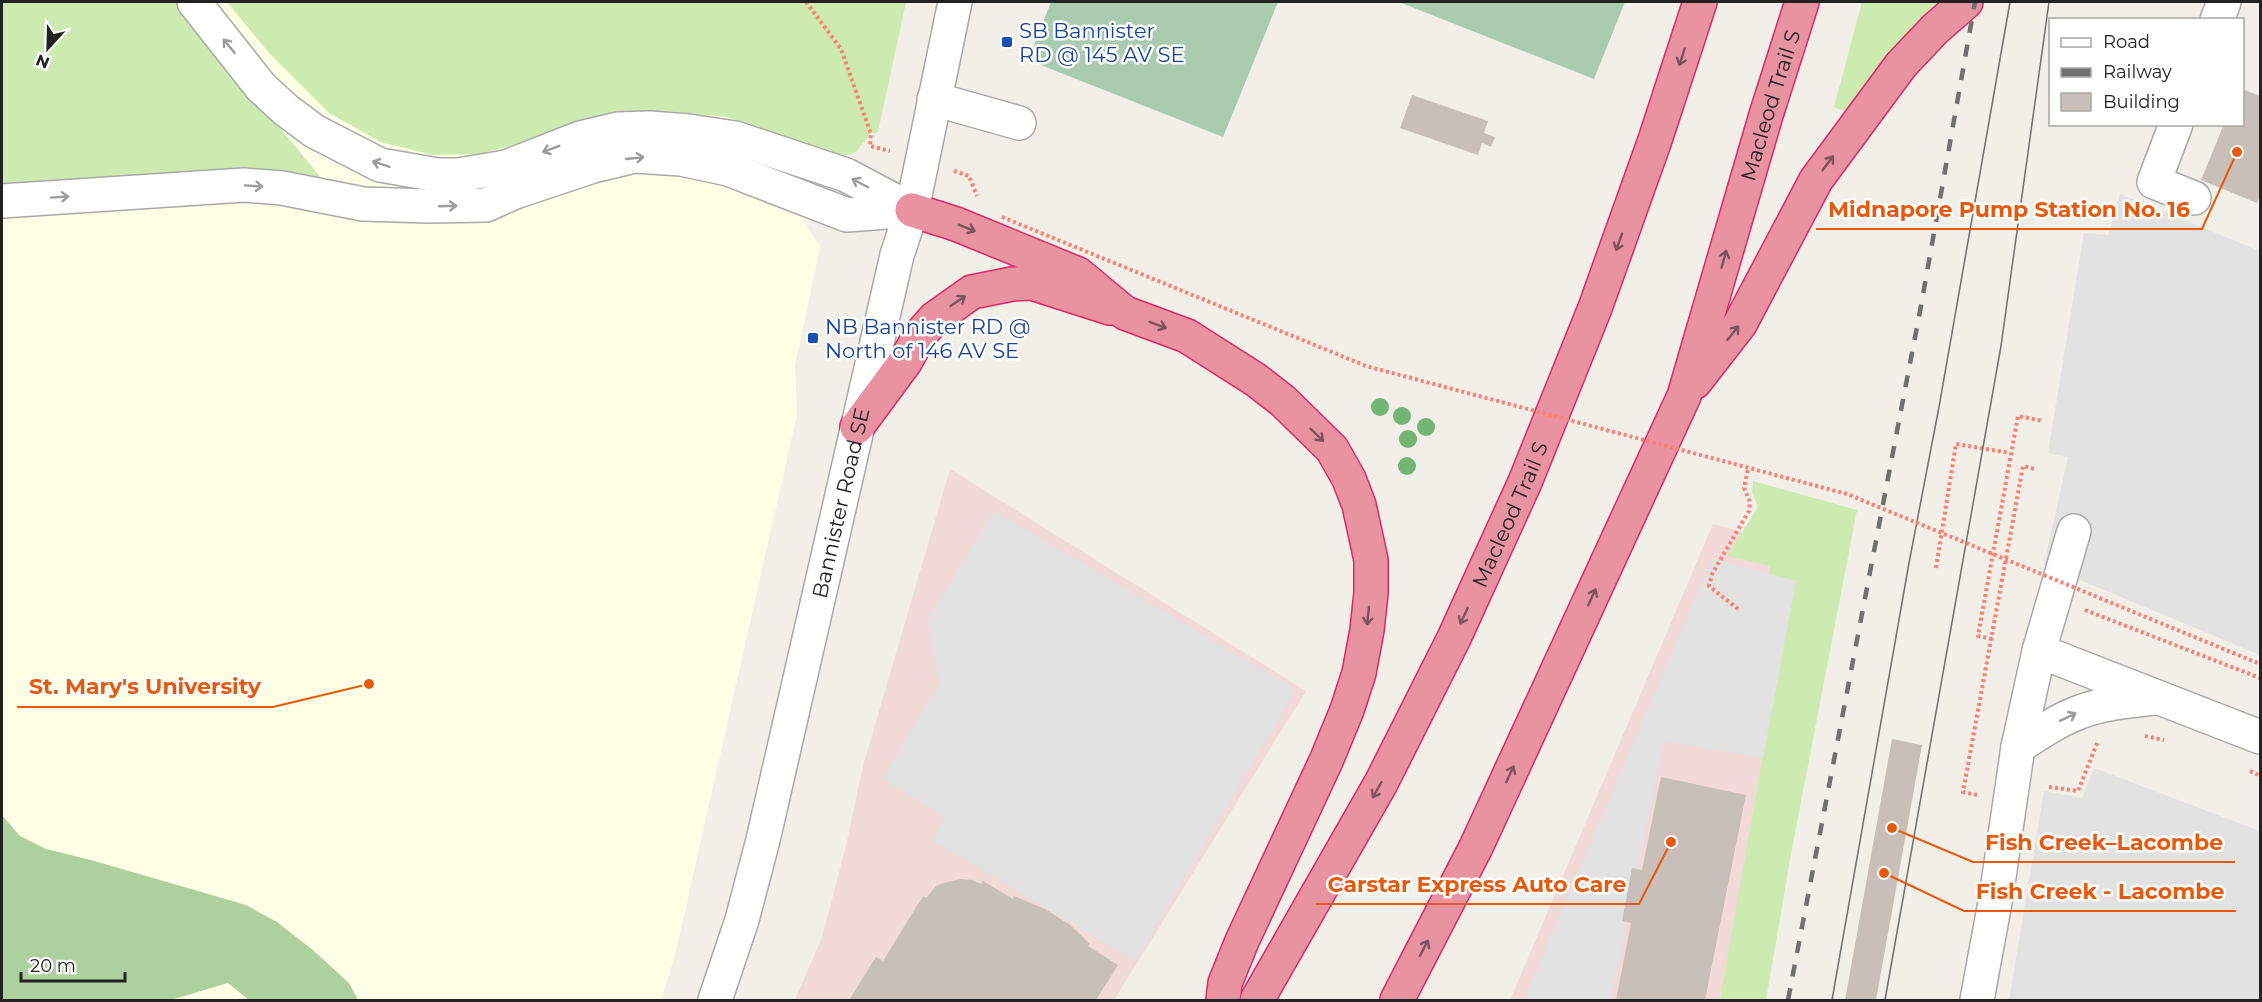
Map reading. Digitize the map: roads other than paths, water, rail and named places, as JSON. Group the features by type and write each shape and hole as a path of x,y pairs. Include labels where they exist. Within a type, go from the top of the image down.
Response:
{"highway":[{"name":"Macleod Trail S","path":"1257,1000 1381,783 1454,638 1525,482 1567,383 1603,288 1700,2"},
{"name":"Macleod Trail S","path":"1397,1000 1476,847 1684,396 1766,115 1792,40 1802,2"},
{"path":"1684,396 1740,324 1816,180 1901,65 1935,28 1966,2"},
{"path":"912,210 956,224 1078,274 1125,313"},
{"path":"857,427 905,362 920,335 934,319 972,292 1012,284 1032,283 1187,336 1256,380 1283,401 1332,449 1359,505 1371,560 1367,630 1359,673 1326,762 1242,941 1225,983 1223,1000"}],"street":[{"path":"194,2 261,87 286,110 314,131 380,165 438,175 458,175 506,167 580,138 618,129 650,128 688,131 735,138 846,175 912,210"},
{"name":"Bannister Road SE","path":"715,1000 742,920 763,840 897,255 912,210 955,2"},
{"path":"2218,18 2224,2"},
{"path":"934,99 1019,123"},
{"path":"2175,126 2154,182 2194,198"},
{"path":"2,201 244,185 282,188 363,204 486,205 515,192 593,166 635,156 681,159 728,169 847,215 912,210"},
{"path":"1977,1000 1996,897 2018,747 2039,651 2074,531"},
{"path":"2039,651 2260,737"},
{"path":"2018,747 2048,727 2080,712 2120,702 2158,698"}],"tram line":[{"path":"1832,1000 2010,2"},
{"path":"1885,1000 2001,346 2049,2"}],"railway":[{"path":"1788,1000 1921,306 1975,2"}],"place":[{"name":"SB Bannister RD @ 145 AV SE","path":"1007,42"},
{"name":"Midnapore Pump Station No. 16","path":"2237,152"},
{"name":"NB Bannister RD @ North of 146 AV SE","path":"813,338"},
{"name":"St. Mary's University","path":"369,684"},
{"name":"Fish Creek–Lacombe","path":"1892,828"},
{"name":"Carstar Express Auto Care","path":"1671,842"},
{"name":"Fish Creek - Lacombe","path":"1884,873"}]}
